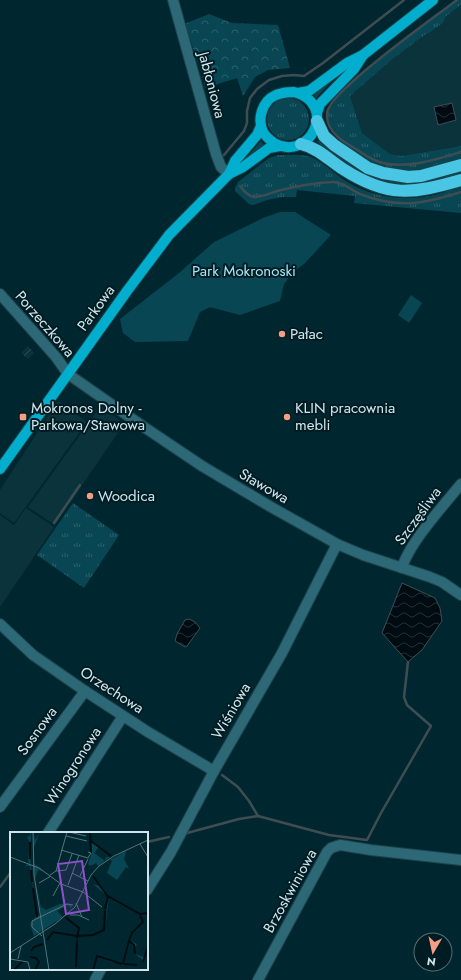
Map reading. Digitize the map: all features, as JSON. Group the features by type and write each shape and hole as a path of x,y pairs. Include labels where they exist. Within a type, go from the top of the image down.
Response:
{"highway":[{"path":"317,117 324,136 334,145 363,164 383,173 408,177 421,176 461,165"},
{"path":"301,144 314,148 342,168 364,181 390,190 424,190 461,180"}],"main road":[{"path":"298,93 309,91 347,63 363,55 432,0"},
{"path":"317,117 313,103 305,96 294,92 285,92 274,96 266,103 261,112 261,126 269,140 280,146 292,147 309,139 315,131 320,104 354,69 363,55"},
{"name":"Parkowa","path":"0,469 127,291 169,235 229,174 235,161 257,135 261,126"},
{"name":"Parkowa","path":"229,174 244,167 269,148 280,146"}],"street":[{"name":"Jabłoniowa","path":"173,0 216,154 222,167 229,174"},
{"name":"Porzeczkowa","path":"0,294 51,351 68,374"},
{"name":"Stawowa","path":"68,374 138,424 208,470 337,544 363,555 430,577 442,582 461,595"},
{"name":"Szczęśliwa","path":"402,568 403,563 417,541 461,484"},
{"name":"Wiśniowa","path":"148,888 171,852 214,771 282,654 337,544"},
{"name":"Orzechowa","path":"0,624 33,655 85,691 123,716 214,771"},
{"name":"Sosnowa","path":"0,807 85,691"},
{"name":"Winogronowa","path":"49,832 123,716"},
{"name":"Brzoskwiniowa","path":"258,980 327,852 331,848 340,845 461,860"},
{"path":"95,980 101,970"}],"shaded area":[{"path":"461,5 461,146 401,156 390,154 362,133 350,96 394,58 444,22 445,17"},
{"path":"28,346 34,353 28,359 21,353"},
{"path":"58,401 87,422 14,523 0,513 0,490"},
{"path":"101,406 124,424 55,525 28,507"},
{"path":"26,508 54,527 0,607 0,515 14,525"}],"green space":[{"path":"458,0 461,0 461,5 445,17 444,22 394,58 350,96 362,133 390,154 401,156 461,146 461,160 414,170 391,169 368,161 339,142 341,138 336,134 328,119 328,115 333,104 364,73 385,55"},
{"path":"209,14 232,23 278,25 290,68 268,70 255,77 243,96 237,78 205,88 201,69 184,24"},
{"path":"333,80 316,98 313,94"},
{"path":"288,98 303,104 309,119 303,134 288,140 273,134 267,119 273,104"},
{"path":"319,140 355,166 370,174 385,179 418,181 461,171 461,174 421,185 407,186 381,182 358,172 347,165 317,142"},
{"path":"261,141 264,145 245,159 247,157"},
{"path":"278,155 308,156 323,164 344,180 358,188 388,197 408,198 429,196 461,186 461,213 354,203 355,196 297,190 296,197 283,197 267,200 253,205 249,204 235,191 238,182 269,158"},
{"name":"Park Mokronoski","path":"280,212 295,212 331,235 304,264 293,272 284,284 280,301 240,315 210,307 200,312 188,341 135,342 123,333 120,319 179,273 214,242 263,218"},
{"path":"411,295 422,303 409,323 398,315"},
{"path":"73,503 119,535 84,588 37,555"}],"water":[{"path":"452,103 456,120 438,125 434,107"},
{"path":"402,583 435,598 440,608 442,621 422,650 408,662 382,633"},
{"path":"189,619 195,622 200,628 185,647 175,641 177,634 185,620"}],"waterway":[{"path":"224,155 244,131 247,123 247,111 250,98 257,89 269,80 282,76 304,76 404,0"},
{"path":"457,0 351,83 333,101 327,112 327,117 330,128 337,136 366,156 379,162 392,165 412,164 461,152"},
{"path":"240,186 248,194 254,197 300,186 336,182 374,199 399,203 423,202 461,192"},
{"path":"54,523 80,485"},
{"path":"187,833 239,819 258,816 329,835 367,840 431,726 407,705 404,697 408,662"},
{"path":"222,775 238,787 258,816"},
{"path":"148,842 169,837"},
{"path":"0,887 10,873"}],"place":[{"name":"Pałac","path":"282,334"},
{"name":"Mokronos Dolny - Parkowa/Stawowa","path":"23,417"},
{"name":"KLIN pracownia mebli","path":"287,417"},
{"name":"Woodica","path":"90,496"}]}
